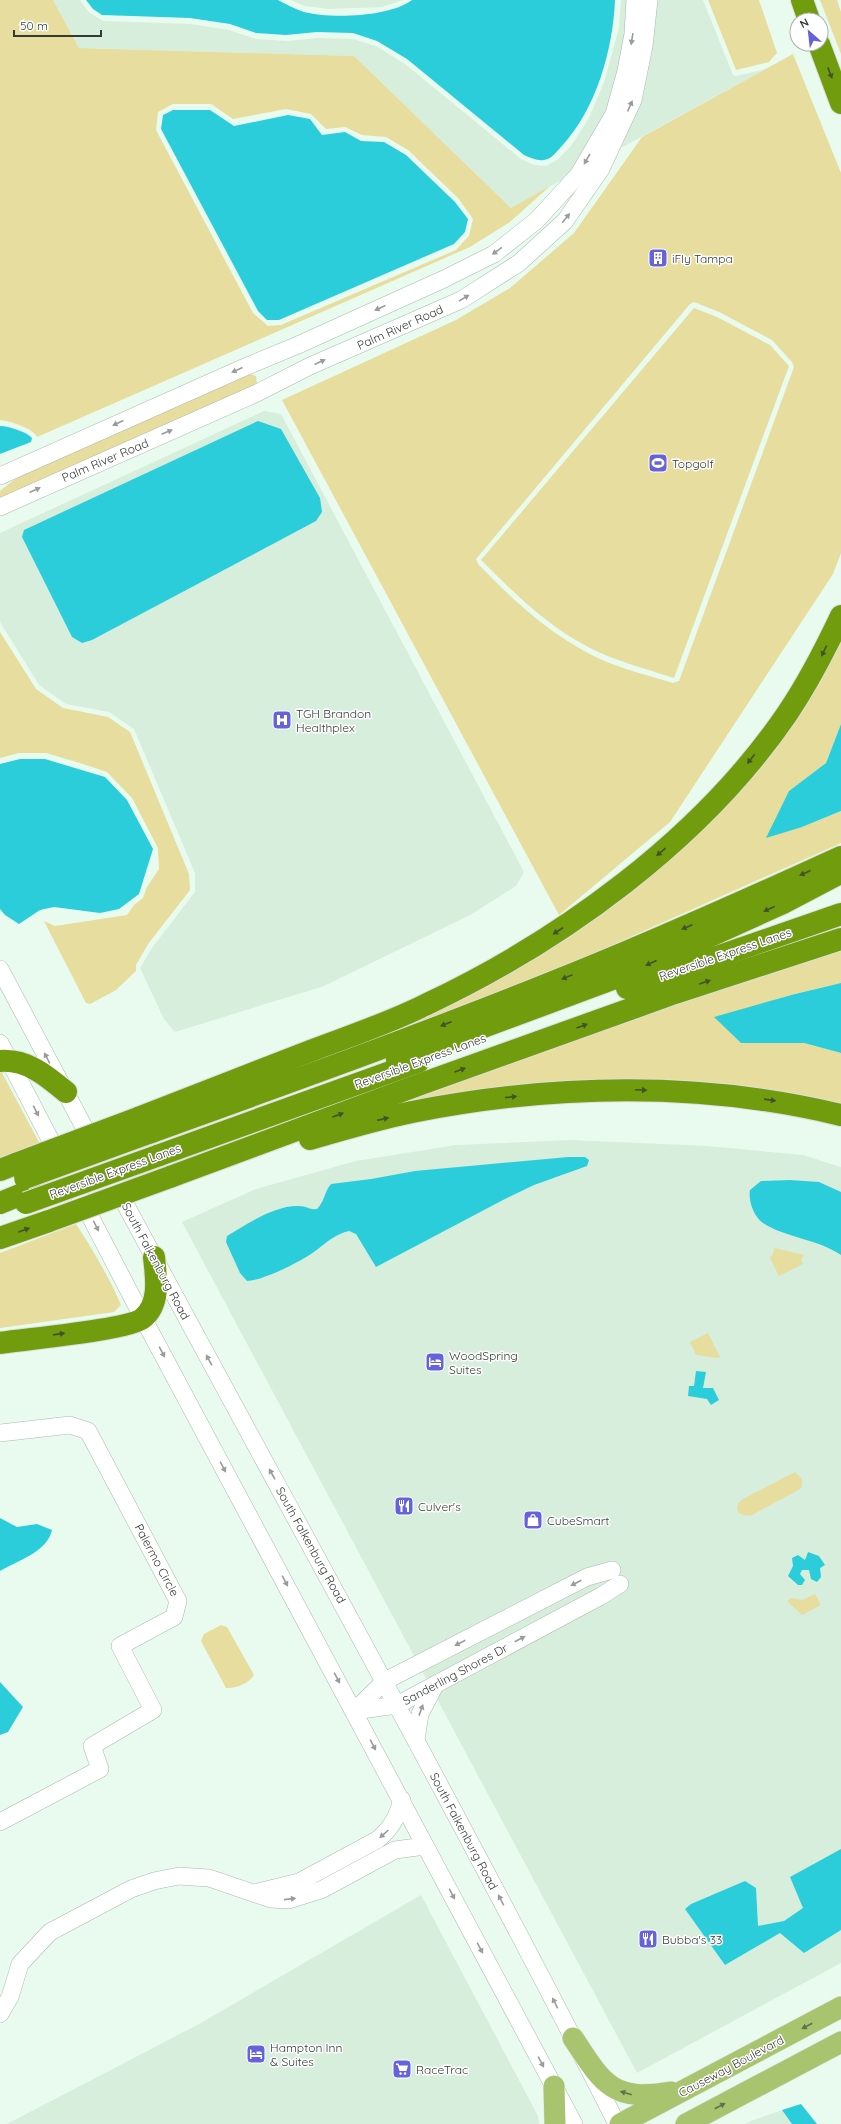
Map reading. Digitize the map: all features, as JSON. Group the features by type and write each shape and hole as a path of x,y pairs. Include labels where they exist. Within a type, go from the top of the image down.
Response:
{"highway":[{"path":"802,0 807,12"},
{"path":"822,52 841,102"},
{"path":"148,1139 488,974 581,916 637,872 685,831 741,772 786,715 819,661 841,616"},
{"path":"148,1139 558,980 703,920 841,857"},
{"path":"0,1187 534,1010 626,974 783,903 841,872"},
{"name":"Reversible Express Lanes","path":"148,1139 589,1001 841,914"},
{"path":"0,1238 683,990 841,939"},
{"path":"3,1055 36,1069 66,1092"},
{"path":"170,1177 411,1112 452,1104 538,1094 589,1090 688,1092 780,1101 841,1115"},
{"path":"0,1203 20,1181"},
{"path":"0,1213 20,1181"},
{"path":"0,1343 113,1327 143,1318 152,1306 155,1293 157,1279 154,1257"}],"main road":[{"name":"Causeway Boulevard","path":"620,2124 841,2007"},
{"path":"573,2038 597,2074 619,2091 640,2096 691,2087"},
{"path":"686,2124 841,2042"},
{"path":"554,2086 555,2124"}],"street":[{"path":"0,476 444,279 494,254 537,220 579,174 614,114 626,71 633,34 635,0"},
{"name":"Palm River Road","path":"0,506 257,393 461,300 519,263 565,221 601,169 633,100 644,46 649,0"},
{"path":"273,355 285,379"},
{"name":"South Falkenburg Road","path":"0,969 154,1257 385,1681 617,2124"},
{"path":"3,1055 574,2124"},
{"name":"Palermo Circle","path":"0,1433 70,1425 88,1431 178,1600 174,1617 120,1646 153,1710 92,1746 100,1769 0,1822"},
{"name":"Sanderling Shores Dr","path":"587,1577 616,1577 601,1596 397,1704 354,1711 385,1681 587,1577"},
{"path":"416,1740 420,1714 436,1684"},
{"path":"252,1894 299,1882 377,1840 388,1832 396,1820 402,1800"},
{"path":"0,2014 10,1997 20,1964 50,1932 131,1889 154,1881 179,1876 209,1878 252,1894 271,1899 290,1900 321,1890 395,1850 425,1846"}],"shaded area":[{"path":"0,0 53,0 79,48 354,56 511,208 550,186 510,222 470,247 37,437 26,428 15,423 0,420","holes":["173,104 211,104 233,119 286,109 311,114 326,129 345,127 362,135 386,137 408,150 458,198 473,219 469,236 456,250 281,325 268,326 253,313 156,130 158,112"]},
{"path":"53,0 80,0 89,12 103,21 190,24 229,30 256,39 286,41 318,38 353,39 376,46 405,64 521,159 534,165 546,166 557,160 571,146 589,118 604,82 619,28 621,0 629,0 627,32 608,110 574,170 567,177 511,208 354,56 79,48"},
{"path":"291,0 403,0 382,7 329,9 305,6"},
{"path":"656,0 703,0 733,75 736,76 766,69 617,150"},
{"path":"708,0 759,0 777,53 769,62 736,70"},
{"path":"820,0 837,0 841,12 841,54 829,23 829,12 825,12"},
{"path":"793,54 841,173 841,553 833,574 670,822 559,915 282,400 456,320 510,288 574,233 642,137","holes":["694,302 719,312 772,340 792,362 794,367 679,681 673,683 607,662 571,643 542,623 516,601 478,564 476,559 690,304"]},
{"name":"Topgolf","path":"694,308 717,317 770,345 789,366 674,678 610,657 575,640 546,620 506,585 481,560"},
{"path":"250,374 256,376 257,384 0,500 0,491 20,475"},
{"name":"TGH Brandon Healthplex","path":"264,411 281,414 524,872 516,886 470,915 324,986 175,1032 164,1019 140,968 152,948 195,892 195,873 134,729 109,712 66,704 39,685 0,622 0,533"},
{"path":"841,629 841,724 826,763 789,791 802,827 841,811 841,843 563,967 386,1036 384,1028 670,851"},
{"path":"0,632 36,689 63,708 108,717 130,732 189,874 190,890 148,944 136,965 136,971 116,990 90,1004 86,1003 44,921 55,926 127,915 134,905 143,898 147,887 159,869 158,848 132,798 107,772 46,753 19,753 0,758"},
{"path":"841,947 841,983 795,994 715,1017 741,1043 804,1043 841,1053 841,1105 818,1099 412,1104 410,1101 504,1062"},
{"path":"0,1069 41,1146 0,1161"},
{"path":"570,1140 707,1146 803,1155 841,1167 841,1963 637,2073 182,1222 256,1189 356,1161 456,1145"},
{"path":"76,1224 89,1244 121,1305 114,1312 0,1328 0,1253"},
{"path":"774,1248 804,1255 801,1260 803,1264 779,1276 770,1258 773,1254"},
{"path":"708,1333 720,1357 717,1358 696,1355 690,1342"},
{"path":"795,1472 802,1479 802,1486 800,1489 752,1515 743,1515 738,1511 737,1508 739,1502 743,1499"},
{"path":"815,1594 821,1605 802,1615 787,1601 792,1598 802,1600"},
{"path":"221,1625 227,1627 254,1675 246,1683 234,1688 226,1688 201,1641 204,1634"},
{"path":"421,1895 538,2116 539,2124 7,2124 199,2024"},
{"path":"782,2110 792,2124 745,2124 751,2121"}],"water":[{"path":"86,0 278,0 304,12 344,16 390,10 402,6 412,0 615,0 611,39 593,97 584,115 561,147 554,155 547,159 541,160 524,155 407,59 377,41 353,33 317,32 286,35 256,33 230,24 190,18 102,15 93,9"},
{"path":"173,110 210,110 234,126 288,115 310,119 322,135 345,132 361,141 384,142 406,155 455,202 468,219 465,232 454,244 279,320 267,320 258,311 161,129 163,115"},
{"path":"258,421 281,429 320,498 322,512 316,521 92,640 82,643 72,637 22,537 24,530"},
{"path":"0,426 12,428 30,436 32,438 31,442 0,454"},
{"path":"841,724 841,811 802,827 766,838 789,791 826,763"},
{"path":"20,759 45,759 105,777 127,800 153,849 139,894 119,909 100,913 54,907 40,910 19,924 5,915 0,909 0,764"},
{"path":"841,983 841,1053 804,1043 741,1043 714,1017 795,994"},
{"path":"568,1157 585,1157 589,1160 587,1166 534,1185 376,1267 356,1234 349,1231 336,1236 312,1253 284,1269 273,1274 247,1281 240,1273 226,1242 227,1236 271,1212 301,1206 317,1209 322,1203 331,1184 415,1171"},
{"path":"790,1180 819,1182 841,1192 841,1255 822,1245 772,1228 763,1223 754,1213 750,1199 750,1190 761,1181"},
{"path":"696,1371 706,1372 703,1388 713,1388 719,1400 711,1405 707,1399 688,1396 689,1386 694,1386"},
{"path":"0,1518 17,1527 37,1524 52,1530 49,1538 38,1550 0,1571"},
{"path":"808,1552 819,1556 825,1565 820,1568 821,1577 817,1582 811,1579 809,1570 802,1570 800,1574 805,1580 802,1585 798,1585 788,1576 793,1566 792,1558 798,1555 805,1560"},
{"path":"0,1682 23,1707 8,1732 0,1735"},
{"path":"841,1849 841,1930 804,1953 780,1933 725,1965 685,1909 691,1904 745,1881 756,1888 758,1926 784,1921 803,1908 790,1877"},
{"path":"801,2104 817,2124 792,2124 782,2110"}],"place":[{"name":"iFly Tampa","path":"658,258"},
{"name":"Topgolf","path":"658,463"},
{"name":"TGH Brandon Healthplex","path":"282,720"},
{"name":"WoodSpring Suites","path":"435,1362"},
{"name":"Culver's","path":"404,1506"},
{"name":"CubeSmart","path":"533,1520"},
{"name":"Bubba's 33","path":"648,1939"},
{"name":"Hampton Inn & Suites","path":"256,2054"},
{"name":"RaceTrac","path":"402,2069"}]}
